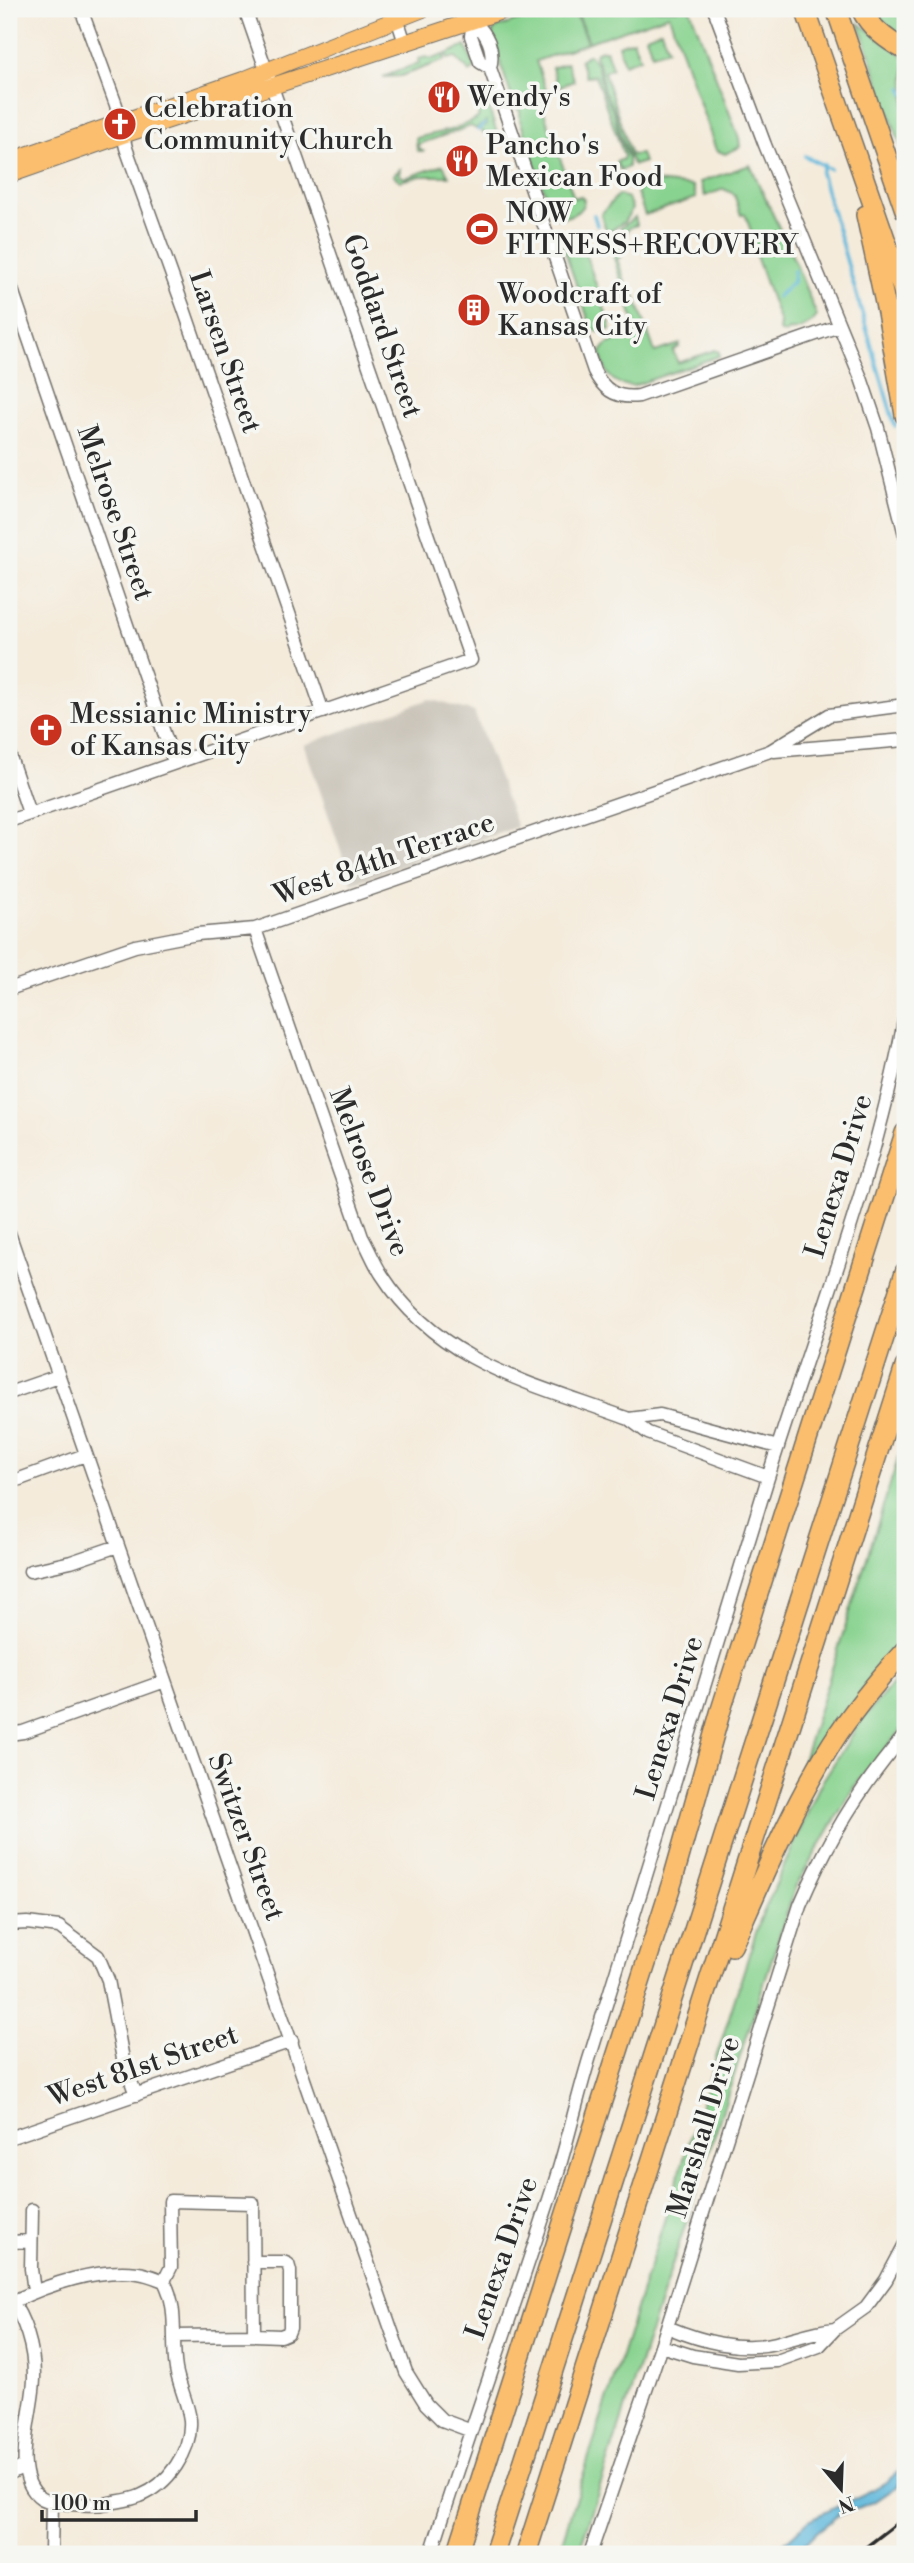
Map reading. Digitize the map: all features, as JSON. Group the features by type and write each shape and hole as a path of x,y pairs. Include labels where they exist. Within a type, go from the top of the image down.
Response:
{"highway":[{"path":"805,9 905,296"},
{"path":"836,9 905,210"},
{"path":"861,9 872,26 905,50"},
{"path":"847,129 887,312 905,415"},
{"path":"457,2554 673,1879 720,1713 905,1133"},
{"path":"494,2554 905,1272"},
{"path":"526,2554 905,1367"},
{"path":"692,2037 778,1842 809,1783 833,1741 905,1650"}],"main road":[{"path":"9,175 267,70 395,13 423,9"},
{"path":"9,161 228,101 405,43 472,15 508,9"}],"street":[{"name":"Larsen Street","path":"81,9 323,712"},
{"name":"Goddard Street","path":"245,9 471,660 323,712"},
{"path":"714,9 878,428 905,535"},
{"path":"395,13 405,43"},
{"path":"472,15 485,31 493,57 490,68 585,346 598,380 607,390 628,397 639,396 839,326"},
{"name":"Melrose Street","path":"9,281 174,762"},
{"name":"West 84th Terrace","path":"9,989 135,946 197,934 255,929 770,751 829,715 905,705"},
{"path":"9,821 323,712"},
{"name":"West 84th Terrace","path":"770,751 905,740"},
{"path":"9,754 29,813"},
{"name":"Melrose Drive","path":"255,929 362,1237 382,1275 416,1317 458,1352 483,1366 629,1419 648,1433 768,1477"},
{"name":"Lenexa Drive","path":"431,2554 469,2430 556,2176 589,2059 672,1797 768,1477 865,1182 891,1090 905,1016"},
{"name":"Switzer Street","path":"9,1233 406,2372 426,2404 442,2420 469,2430"},
{"path":"9,1393 58,1376"},
{"name":"Melrose Drive","path":"629,1419 660,1415 778,1447"},
{"path":"9,1483 85,1455"},
{"path":"30,1571 71,1562 118,1546"},
{"path":"9,1734 23,1732 164,1681"},
{"name":"Marshall Drive","path":"590,2554 662,2346 800,1905 814,1872 847,1812 877,1767 905,1735"},
{"path":"9,1924 59,1927 98,1956 108,1980 123,2059 136,2095"},
{"name":"West 81st Street","path":"9,2138 292,2041"},
{"path":"164,2281 171,2267 170,2201 253,2203 254,2335"},
{"path":"32,2210 34,2291"},
{"path":"9,2242 31,2241"},
{"path":"662,2346 693,2356 738,2363 777,2361 819,2346 835,2329 866,2306 886,2280 905,2244"},
{"path":"175,2336 281,2336 288,2333 288,2264 253,2262"},
{"path":"107,2273 140,2273 164,2281 170,2292 175,2322 176,2370 190,2421 188,2443 179,2461 163,2481 141,2496 102,2504 42,2498 31,2486 24,2466 34,2377 30,2342 11,2299 107,2273"},
{"path":"667,2327 696,2338 734,2346 774,2344 812,2331 835,2329"},
{"path":"9,2474 24,2466"},
{"path":"51,2554 52,2501"}],"shaded area":[{"path":"430,699 474,712 517,827 352,883 304,745"}],"green space":[{"path":"551,9 574,9 587,43 536,61 546,90 538,95 574,198 581,196 584,200 578,211 561,217 556,217 551,211 520,120 520,111 515,107 492,38 494,30 499,27"},
{"path":"576,9 690,9 739,138 740,147 725,154 716,150 669,15 589,42"},
{"path":"871,9 905,9 905,41 904,41"},
{"path":"859,23 905,57 905,159"},
{"path":"661,30 668,49 652,54 646,36"},
{"path":"633,40 640,58 624,64 618,45"},
{"path":"466,46 475,68 470,72 455,57 448,59 446,54"},
{"path":"606,50 612,68 604,72 631,155 641,154 644,162 634,165 632,163 615,112 604,91 600,67 595,56 596,52"},
{"path":"589,54 597,64 603,91 614,113 619,137 628,157 628,167 621,171 616,162 624,156 595,75 586,77 580,60"},
{"path":"444,55 445,60 401,76 383,77 419,63 419,59"},
{"path":"567,63 574,81 558,87 552,68"},
{"path":"480,97 485,97 498,136 496,139 479,130 487,125 486,122 476,129 471,126 419,144 418,147 423,151 417,151 416,138 454,129 477,119 477,101"},
{"path":"443,165 449,176 421,176 400,181 393,175 400,169 399,175 405,178"},
{"path":"750,165 817,316 808,325 788,330 786,334 779,331 780,323 755,253 758,251 745,214 741,215 734,194 724,189 705,196 700,182"},
{"path":"654,182 693,186 696,198 645,215 637,193 643,184"},
{"path":"618,195 628,198 632,209 624,222 610,231 606,230 601,214"},
{"path":"635,217 637,225 629,228 624,238 626,242 617,245 621,257 617,259 630,295 634,294 636,298 627,301 608,238"},
{"path":"574,230 578,232 610,325 610,329 605,331 591,327 563,246 565,235"},
{"path":"636,299 655,352 680,344 673,351 678,363 715,350 719,352 719,356 633,386 614,380 606,371 601,352 607,344 638,333 628,303"},
{"path":"905,1437 905,1649 794,1789"},
{"path":"905,1669 905,1725 854,1787 795,1888 578,2554 558,2554 760,1920 820,1785 861,1721"}],"water":[{"path":"905,2466 905,2481 876,2501 837,2516 795,2554 772,2554 809,2520 872,2490"}],"waterway":[{"path":"902,88 905,94"},
{"path":"478,130 485,124"},
{"path":"805,156 830,169"},
{"path":"824,165 821,173 895,426"},
{"path":"594,215 597,225"},
{"path":"777,297 793,282 794,271"}],"railway":[{"path":"857,2554 905,2517"}],"place":[{"name":"Wendy's","path":"444,97"},
{"name":"Celebration Community Church","path":"120,124"},
{"name":"Pancho's Mexican Food","path":"462,161"},
{"name":"NOW FITNESS+RECOVERY","path":"482,229"},
{"name":"Woodcraft of Kansas City","path":"474,310"},
{"name":"Messianic Ministry of Kansas City","path":"46,730"}]}
